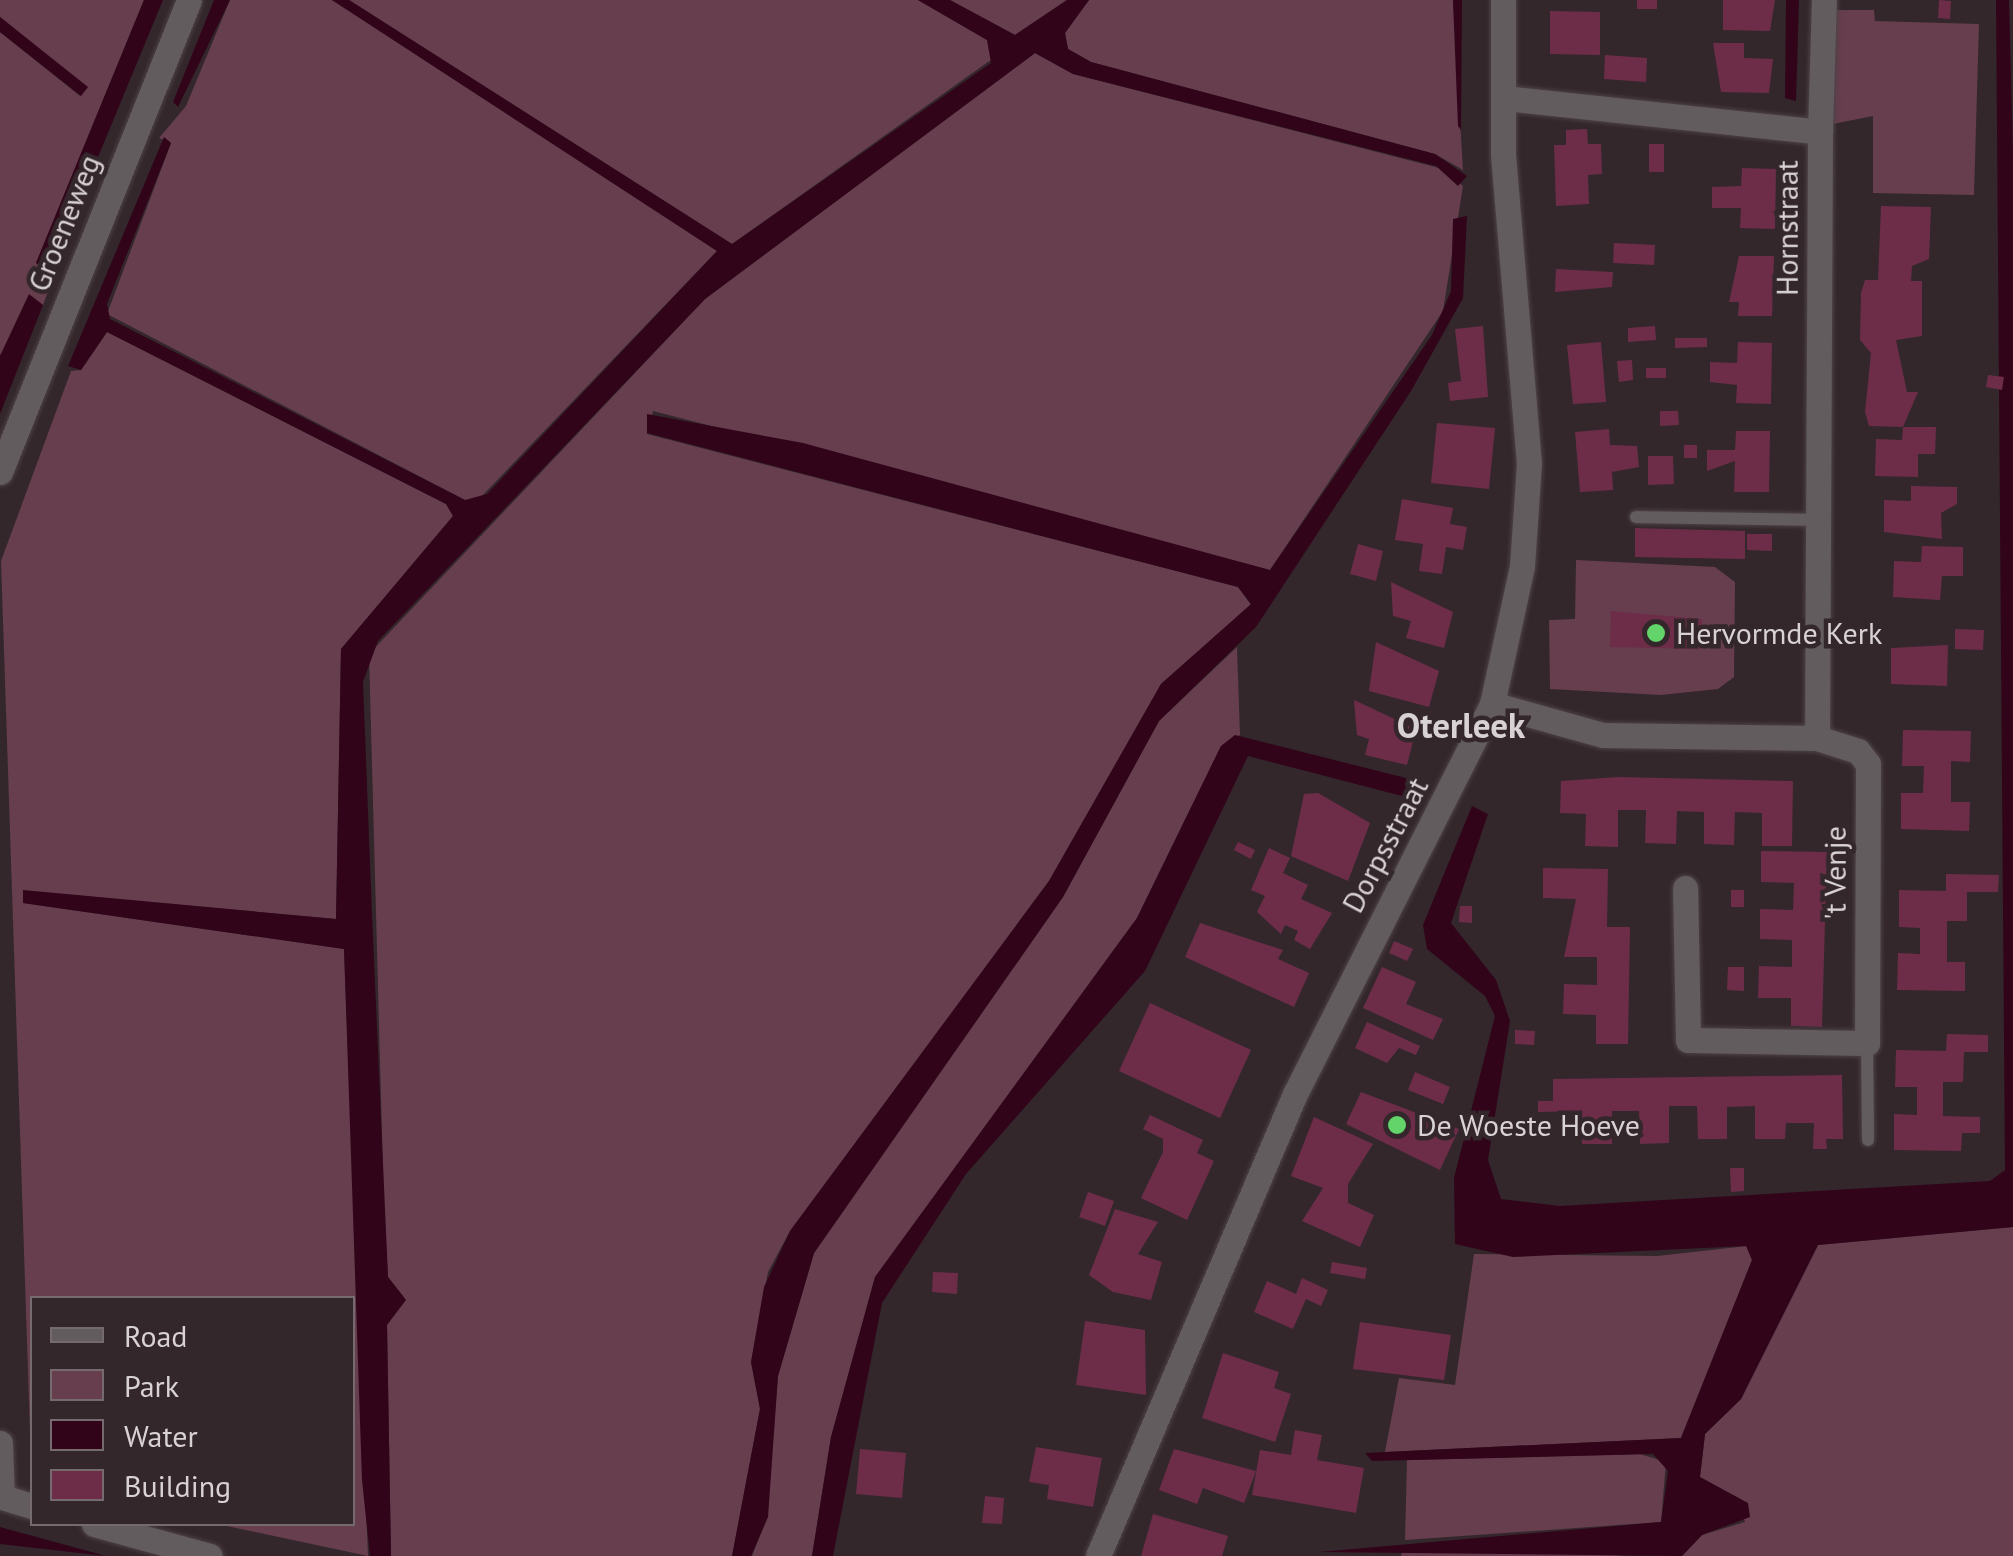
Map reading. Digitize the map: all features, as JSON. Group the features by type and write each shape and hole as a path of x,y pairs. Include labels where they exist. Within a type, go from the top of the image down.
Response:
{"street":[{"name":"Groeneweg","path":"0,472 189,0"},
{"name":"Dorpsstraat","path":"1098,1556 1312,1058 1492,704 1522,566 1529,464 1504,98 1504,0"},
{"path":"1820,132 1824,0"},
{"name":"Hornstraat","path":"1504,98 1820,132 1816,738"},
{"name":"'t Venje","path":"1492,704 1603,735 1842,740 1868,764 1866,1042"},
{"path":"1685,888 1688,1040 1866,1042"},
{"path":"0,1443 2,1498 30,1505"},
{"path":"101,1526 210,1556"}],"lane":[{"path":"1636,517 1818,520"},
{"path":"1866,1042 1868,1140"}],"green space":[{"path":"0,0 144,0 36,263 55,272 43,305 0,355 0,32 80,96 87,88 0,17"},
{"path":"230,0 332,0 717,251 480,498 465,500 107,314 171,143 159,138 186,106"},
{"path":"349,0 918,0 987,40 995,57 732,244"},
{"path":"950,0 1067,0 1015,35"},
{"path":"1089,0 1453,0 1463,170 1435,154 1091,62 1068,49 1065,33"},
{"path":"1836,10 1874,10 1875,21 1979,24 1974,195 1873,193 1873,116 1833,124"},
{"path":"1035,53 1073,74 1443,169 1463,186 1443,311 1270,570 653,411 647,434 1238,587 1251,605 1161,684 1049,881 790,1231 768,1272 751,1362 760,1409 732,1556 391,1556 387,1325 403,1296 388,1277 384,1209 369,654 705,299"},
{"path":"107,332 446,504 453,516 341,649 336,919 23,891 23,903 344,949 368,1556 226,1526 355,1526 355,1296 30,1296 30,1432 1,561 71,371 81,370"},
{"path":"1576,560 1715,567 1735,582 1734,677 1718,689 1661,695 1550,689 1549,620 1575,619"},
{"path":"1237,647 1240,735 1221,746 1137,918 875,1277 831,1437 812,1556 752,1556 766,1520 778,1376 814,1253 1063,897 1159,721"},
{"path":"2013,1227 2013,1556 1682,1556 1702,1535 1745,1522 1735,1497 1700,1477 1705,1434 1741,1399 1818,1245"},
{"path":"1747,1246 1752,1260 1681,1438 1385,1452 1399,1378 1455,1385 1474,1254 1657,1256"},
{"path":"1640,1454 1666,1462 1661,1522 1405,1540 1407,1460"},
{"path":"1545,1549 1626,1556 1401,1556 1402,1551"}],"water":[{"path":"144,0 163,0 50,273 36,263"},
{"path":"214,0 230,0 178,107 173,102"},
{"path":"332,0 349,0 732,244 991,63 987,40 918,0 950,0 1015,35 1067,0 1089,0 1065,33 1068,49 1091,62 1435,154 1467,176 1458,186 1436,166 1073,74 1035,53 705,299 378,641 363,682 372,915 388,1277 406,1300 387,1325 391,1556 370,1556 362,1480 344,949 23,903 23,890 336,919 341,649 453,516 446,504 107,332 81,370 68,366 164,137 171,143 107,304 110,319 465,500 487,494 717,251"},
{"path":"1453,0 1462,0 1461,130 1458,126"},
{"path":"1786,0 1799,0 1796,101 1785,98"},
{"path":"1996,0 2009,0 2013,156 2013,1227 1818,1245 1741,1399 1705,1434 1700,1477 1748,1503 1750,1517 1702,1535 1682,1556 1319,1552 1661,1522 1668,1471 1653,1454 1372,1461 1365,1453 1681,1438 1752,1260 1746,1246 1513,1257 1455,1244 1454,1178 1495,1016 1485,996 1427,949 1423,925 1472,806 1488,814 1451,923 1496,980 1510,1021 1488,1160 1501,1199 1560,1206 1990,1181 2005,1170"},
{"path":"0,17 88,87 81,96 0,32"},
{"path":"1467,216 1463,298 1411,391 1256,627 1159,721 1063,897 814,1253 778,1376 768,1517 751,1556 732,1556 760,1409 751,1362 764,1287 790,1231 1049,881 1161,684 1251,604 1238,587 647,433 647,414 803,443 1270,570 1432,335 1451,291 1453,219"},
{"path":"29,294 43,305 0,414 0,356"},
{"path":"1235,735 1422,782 1406,797 1248,756 1145,971 966,1174 882,1303 833,1556 812,1556 831,1437 875,1277 1137,918 1221,746"},
{"path":"0,1527 106,1556 0,1544"}],"building":[{"path":"1637,0 1657,0 1657,9 1637,9"},
{"path":"1723,0 1775,0 1770,31 1723,30"},
{"path":"1939,0 1951,1 1950,19 1938,18"},
{"path":"1550,11 1600,12 1600,55 1550,54"},
{"path":"1713,43 1744,43 1744,58 1773,59 1769,93 1721,92"},
{"path":"1605,55 1647,58 1646,82 1604,79"},
{"path":"1587,129 1588,144 1601,144 1602,174 1588,175 1589,204 1556,206 1554,145 1566,145 1566,130"},
{"path":"1649,144 1664,144 1664,172 1649,172"},
{"path":"1742,168 1776,169 1775,229 1740,228 1741,208 1712,208 1712,187 1741,186"},
{"path":"1881,206 1931,207 1929,259 1912,266 1911,281 1922,281 1922,336 1896,340 1907,392 1918,392 1903,427 1869,426 1865,412 1871,353 1860,340 1861,293 1865,280 1878,280"},
{"path":"1614,243 1655,245 1654,265 1613,263"},
{"path":"1739,256 1774,256 1772,316 1738,316 1739,302 1729,302"},
{"path":"1556,269 1613,272 1612,287 1555,292"},
{"path":"1483,326 1488,397 1450,401 1448,383 1461,381 1455,329"},
{"path":"1655,326 1656,340 1628,342 1628,328"},
{"path":"1675,338 1707,338 1707,347 1675,348"},
{"path":"1601,342 1606,402 1573,404 1567,345"},
{"path":"1738,342 1772,343 1771,404 1736,403 1737,385 1710,382 1710,362 1737,363"},
{"path":"1632,360 1633,380 1619,382 1617,361"},
{"path":"1646,368 1666,368 1666,378 1646,378"},
{"path":"1988,375 2004,377 2002,390 1986,387"},
{"path":"1660,411 1678,411 1679,425 1660,426"},
{"path":"1437,423 1495,428 1489,489 1431,483"},
{"path":"1903,427 1936,427 1935,454 1918,454 1918,477 1875,476 1876,439 1902,440"},
{"path":"1609,429 1610,445 1637,446 1639,467 1612,472 1613,490 1580,492 1575,432"},
{"path":"1736,431 1770,431 1769,492 1734,492 1735,461 1707,471 1707,450 1735,450"},
{"path":"1684,445 1697,445 1697,458 1684,458"},
{"path":"1648,456 1673,456 1674,484 1648,485"},
{"path":"1911,486 1957,487 1957,504 1941,513 1942,539 1884,532 1884,500 1911,501"},
{"path":"1402,499 1453,508 1450,524 1467,527 1463,550 1446,547 1442,574 1419,571 1423,544 1395,540"},
{"path":"1635,528 1745,531 1745,559 1635,557"},
{"path":"1747,534 1772,534 1772,551 1747,550"},
{"path":"1358,544 1383,551 1376,581 1350,574"},
{"path":"1922,546 1963,547 1963,576 1942,576 1940,600 1893,597 1894,561 1921,562"},
{"path":"1391,582 1453,612 1444,648 1406,638 1411,621 1393,616"},
{"name":"Hervormde Kerk","path":"1611,611 1702,619 1701,649 1610,647"},
{"path":"1955,629 1984,630 1983,650 1955,649"},
{"path":"1376,642 1439,671 1429,707 1369,691"},
{"path":"1948,645 1947,686 1891,684 1891,648"},
{"path":"1354,700 1416,729 1407,765 1365,755 1369,739 1357,735"},
{"path":"1903,730 1971,731 1970,762 1951,761 1951,802 1970,802 1969,831 1901,829 1901,793 1923,793 1924,766 1902,766"},
{"path":"1618,777 1793,781 1792,846 1762,846 1762,813 1735,812 1734,845 1704,844 1704,812 1677,811 1676,844 1645,843 1646,810 1618,810 1618,847 1585,846 1586,814 1560,813 1561,781"},
{"path":"1318,793 1370,823 1348,881 1291,856 1304,794"},
{"path":"1238,842 1255,850 1251,859 1234,850"},
{"path":"1269,848 1290,858 1283,873 1308,885 1301,899 1332,913 1310,949 1294,940 1298,931 1285,925 1281,934 1257,912 1265,896 1251,890"},
{"path":"1761,851 1827,852 1822,1027 1791,1026 1791,998 1758,998 1759,966 1792,967 1792,940 1760,939 1760,909 1793,910 1794,883 1761,882"},
{"path":"1543,868 1608,869 1607,927 1630,927 1628,1044 1596,1044 1596,1015 1563,1014 1564,984 1597,985 1597,957 1564,957 1576,899 1543,898"},
{"path":"1946,874 1999,875 1998,892 1967,892 1967,921 1947,921 1947,962 1965,962 1965,991 1897,990 1898,953 1920,954 1920,928 1899,927 1899,890 1946,891"},
{"path":"1731,890 1744,890 1744,907 1731,907"},
{"path":"1460,906 1472,906 1472,923 1459,922"},
{"path":"1200,923 1283,950 1278,959 1309,973 1294,1007 1185,957"},
{"path":"1394,941 1413,949 1407,961 1389,953"},
{"path":"1382,967 1416,982 1406,1004 1443,1019 1433,1040 1363,1008"},
{"path":"1728,967 1744,967 1744,991 1727,990"},
{"path":"1150,1003 1251,1050 1220,1118 1119,1071"},
{"path":"1367,1022 1420,1046 1416,1055 1399,1048 1387,1063 1355,1048"},
{"path":"1515,1030 1535,1031 1534,1045 1515,1044"},
{"path":"1947,1034 1988,1035 1988,1052 1964,1052 1963,1082 1943,1082 1943,1116 1980,1117 1980,1133 1962,1133 1961,1151 1894,1150 1894,1114 1917,1115 1917,1087 1895,1087 1896,1050 1946,1051"},
{"path":"1415,1072 1450,1087 1443,1104 1408,1090"},
{"path":"1842,1075 1843,1139 1826,1139 1827,1149 1813,1149 1814,1123 1786,1123 1785,1139 1755,1139 1755,1106 1727,1107 1727,1139 1698,1139 1697,1106 1669,1106 1669,1143 1640,1144 1639,1111 1612,1111 1612,1144 1582,1144 1582,1111 1538,1112 1538,1101 1553,1101 1553,1079"},
{"path":"1361,1092 1459,1129 1440,1170 1346,1124"},
{"path":"1150,1115 1203,1140 1197,1153 1214,1161 1187,1220 1141,1198 1163,1152 1163,1139 1143,1129"},
{"path":"1314,1117 1373,1144 1348,1184 1348,1203 1374,1215 1360,1247 1302,1221 1323,1188 1291,1176"},
{"path":"1730,1168 1744,1168 1744,1191 1731,1192"},
{"path":"1088,1192 1114,1201 1105,1226 1079,1217"},
{"path":"1115,1209 1158,1222 1138,1254 1162,1262 1151,1300 1113,1292 1089,1275"},
{"path":"1332,1262 1367,1268 1365,1279 1330,1273"},
{"path":"933,1272 958,1273 957,1294 932,1292"},
{"path":"1302,1278 1328,1290 1321,1306 1306,1299 1293,1329 1254,1312 1267,1281 1296,1294"},
{"path":"1085,1321 1145,1330 1146,1395 1076,1385"},
{"path":"1360,1322 1451,1335 1444,1380 1353,1369"},
{"path":"1223,1353 1279,1372 1274,1388 1291,1394 1275,1442 1202,1418"},
{"path":"1295,1430 1322,1435 1317,1460 1364,1468 1356,1513 1252,1495 1260,1450 1291,1455"},
{"path":"1036,1447 1102,1458 1093,1507 1047,1499 1049,1485 1029,1482"},
{"path":"860,1449 906,1453 902,1498 856,1494"},
{"path":"1174,1449 1256,1471 1244,1503 1203,1488 1197,1504 1159,1490"},
{"path":"985,1496 1004,1498 1002,1524 982,1523"},
{"path":"1153,1514 1228,1536 1222,1556 1141,1556"}],"place":[{"name":"Hervormde Kerk","path":"1656,633"},
{"name":"De Woeste Hoeve","path":"1397,1125"}],"district":[{"name":"Oterleek","path":"1461,725"}]}
